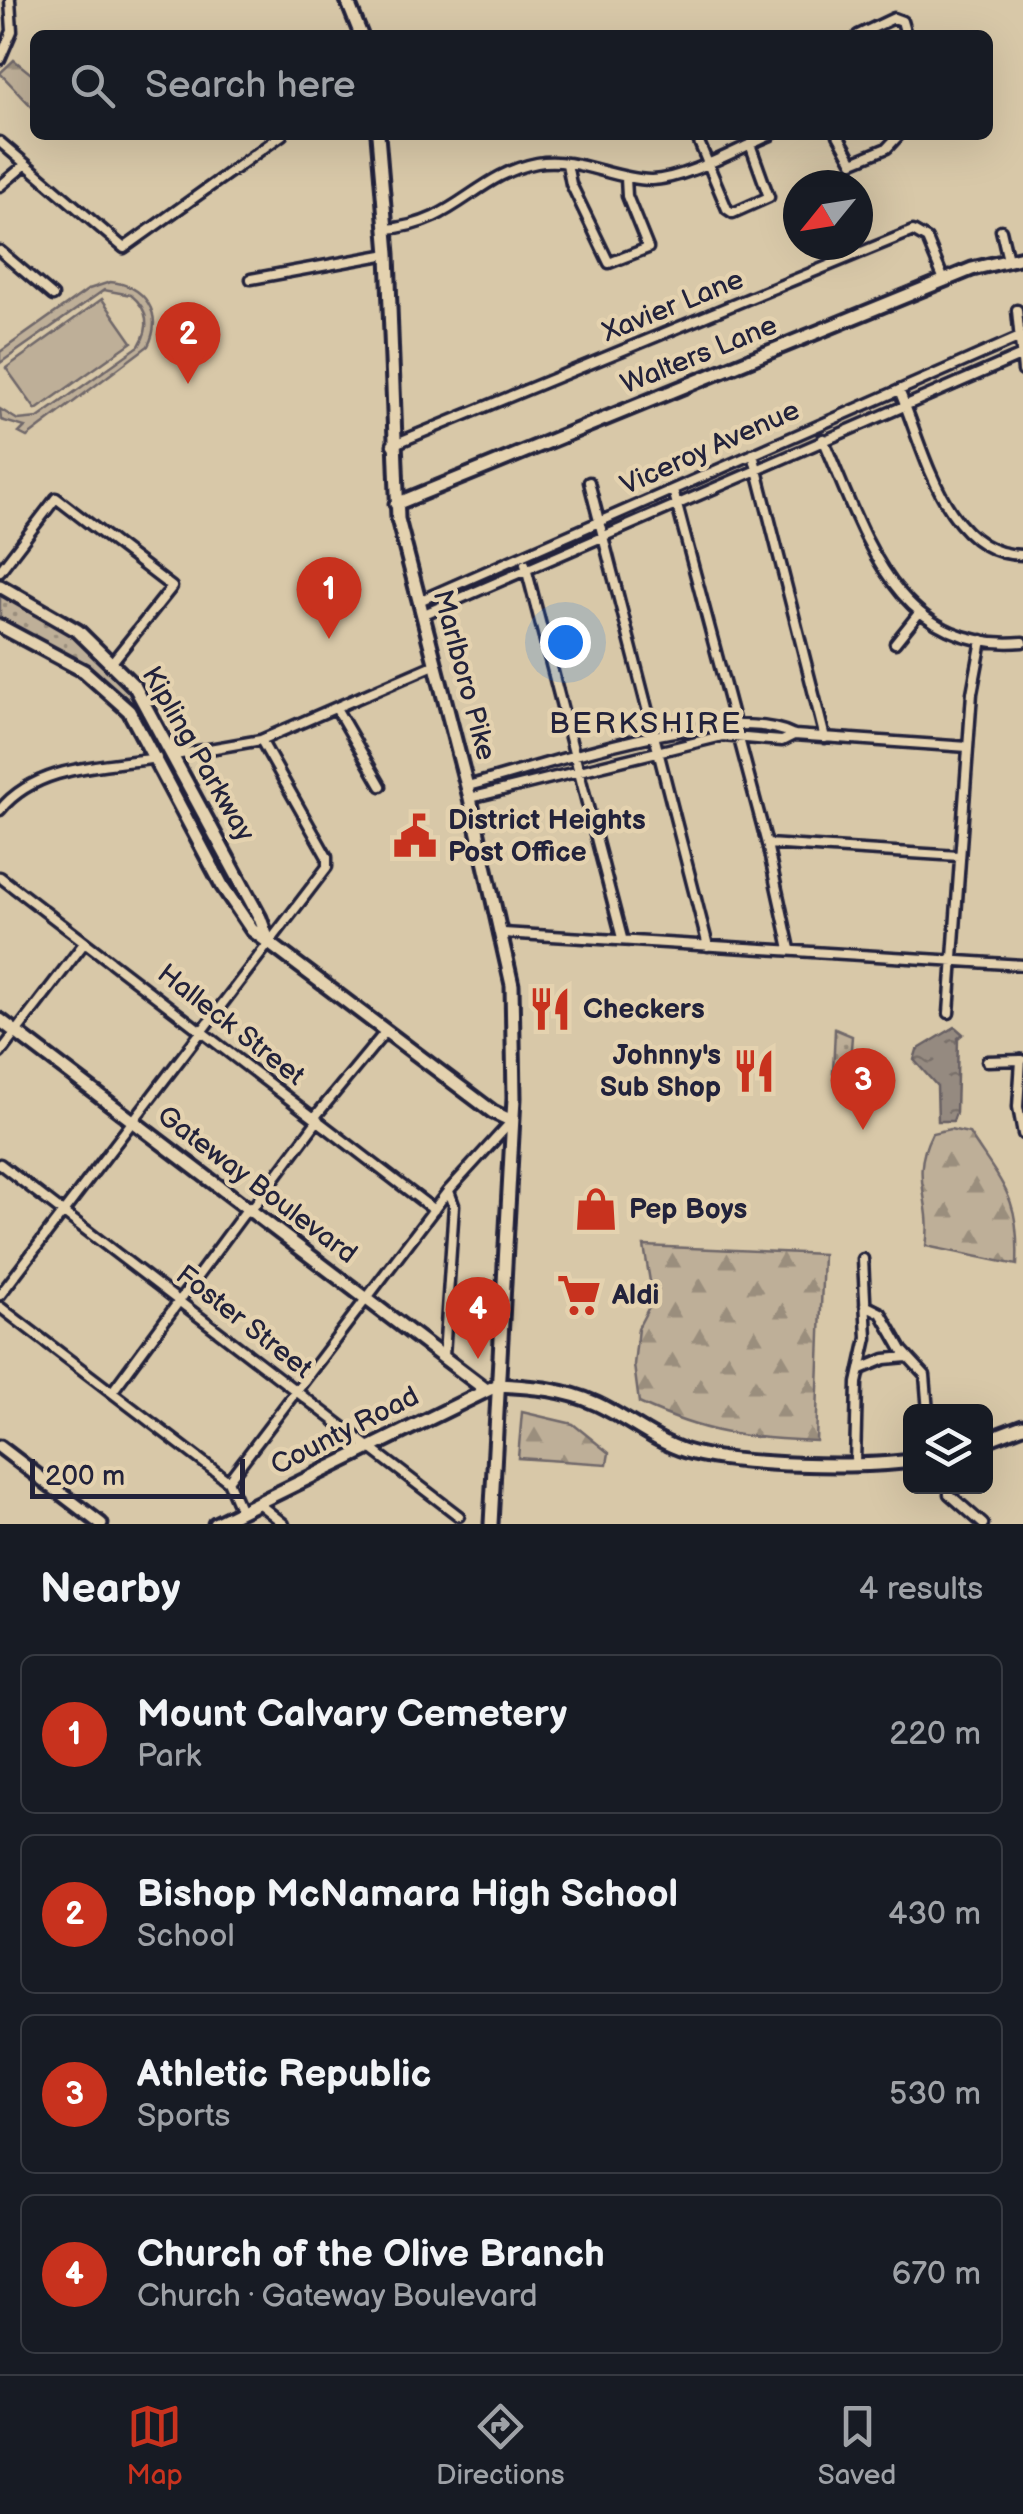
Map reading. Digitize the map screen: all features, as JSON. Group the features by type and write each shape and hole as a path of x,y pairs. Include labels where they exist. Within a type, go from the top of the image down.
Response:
{"street":[{"path":"0,59 12,31 10,0"},
{"path":"347,0 359,30"},
{"path":"869,30 894,18 902,21 905,30"},
{"path":"0,142 124,248 275,140"},
{"name":"Marlboro Pike","path":"378,140 388,254 396,504 503,932 514,1014 491,1524"},
{"path":"698,140 727,209 733,213 770,197 750,144"},
{"path":"386,229 433,220 512,172 537,164 567,164 626,178 663,179 759,140"},
{"path":"841,140 853,162 887,148 894,140"},
{"path":"567,164 571,184 609,262 648,248 627,196 626,178"},
{"path":"0,186 24,165"},
{"path":"1001,230 1008,260"},
{"name":"Xavier Lane","path":"392,445 914,231 927,239 944,280"},
{"path":"0,251 53,296"},
{"path":"251,279 388,254"},
{"name":"Walters Lane","path":"396,504 944,280 1023,258"},
{"path":"1016,310 1023,371"},
{"name":"Viceroy Avenue","path":"418,601 1020,337"},
{"name":"Viceroy Avenue","path":"422,616 904,403 1022,355"},
{"path":"899,390 960,526 983,547 1023,554"},
{"path":"818,426 881,569 919,612 982,640 1023,642"},
{"path":"752,454 825,738"},
{"path":"589,482 708,946"},
{"path":"673,490 767,844 790,949"},
{"path":"0,571 56,498 172,587 114,662"},
{"path":"523,556 622,938"},
{"name":"Kipling Parkway","path":"0,586 62,620 114,662 141,696 175,755 269,943"},
{"path":"895,643 919,612"},
{"name":"Kipling Parkway","path":"0,626 107,688 140,726 237,912 269,943 494,1112 512,1121"},
{"path":"949,1013 968,746 982,640"},
{"path":"175,755 261,740 434,666"},
{"path":"336,708 380,786"},
{"path":"468,792 655,737 735,723 781,728 794,735 968,746"},
{"path":"468,792 722,736 782,741 794,735"},
{"path":"0,1295 326,869 328,857 261,740"},
{"path":"0,810 15,793 51,776 157,758"},
{"path":"767,844 959,856"},
{"name":"Halleck Street","path":"0,876 434,1210"},
{"path":"503,932 1023,965"},
{"path":"0,1053 85,942"},
{"name":"Gateway Boulevard","path":"0,1020 485,1389"},
{"path":"112,1392 386,1031"},
{"path":"987,1061 1022,1060 1022,1129"},
{"path":"228,1481 448,1191 512,1121"},
{"name":"Foster Street","path":"0,1164 459,1516"},
{"path":"444,1356 454,1205 448,1191"},
{"path":"855,1464 856,1394 866,1338 863,1259"},
{"path":"864,1305 881,1313 907,1358 925,1375 927,1404"},
{"path":"0,1307 228,1481 242,1511"},
{"path":"861,1369 885,1359 907,1358"},
{"path":"498,1385 554,1390 594,1402 670,1445 700,1454 855,1464 903,1461"},
{"name":"County Road","path":"216,1524 498,1385"},
{"path":"993,1437 1023,1426"},
{"path":"0,1447 101,1524"},
{"path":"950,1494 983,1524"},
{"path":"258,1503 284,1524"}],"green space":[{"path":"14,60 30,73 30,105 0,73"},
{"path":"110,282 133,289 148,303 154,323 148,346 27,437 19,433 25,427 1,420 0,409 18,420 38,418 139,346 146,318 131,295 104,290 0,363 0,352 89,289"},
{"path":"102,299 132,342 36,410 6,368"},
{"path":"0,591 60,623 130,684 261,924 258,928 242,909 133,707 85,663 0,619"},
{"path":"835,1029 852,1036 849,1074 833,1073"},
{"path":"950,1129 969,1133 1007,1194 1016,1223 1017,1265 926,1246 922,1177 925,1149 932,1133"},
{"path":"644,1246 823,1254 816,1441 725,1432 685,1422 639,1403 634,1365 638,1328 653,1299"},
{"path":"522,1412 573,1424 609,1453 607,1464 518,1458"}],"water":[{"path":"955,1027 963,1034 958,1038 956,1113 953,1121 938,1121 937,1086 914,1060 917,1050"}],"place":[{"name":"Bishop McNamara High School","path":"188,384"},
{"name":"Mount Calvary Cemetery","path":"329,639"},
{"name":"District Heights Post Office","path":"415,836"},
{"name":"Checkers","path":"550,1009"},
{"name":"Johnny's Sub Shop","path":"754,1071"},
{"name":"Athletic Republic","path":"863,1130"},
{"name":"Pep Boys","path":"596,1209"},
{"name":"Aldi","path":"579,1295"},
{"name":"Church of the Olive Branch","path":"478,1359"}],"district":[{"name":"BERKSHIRE","path":"646,724"}]}
